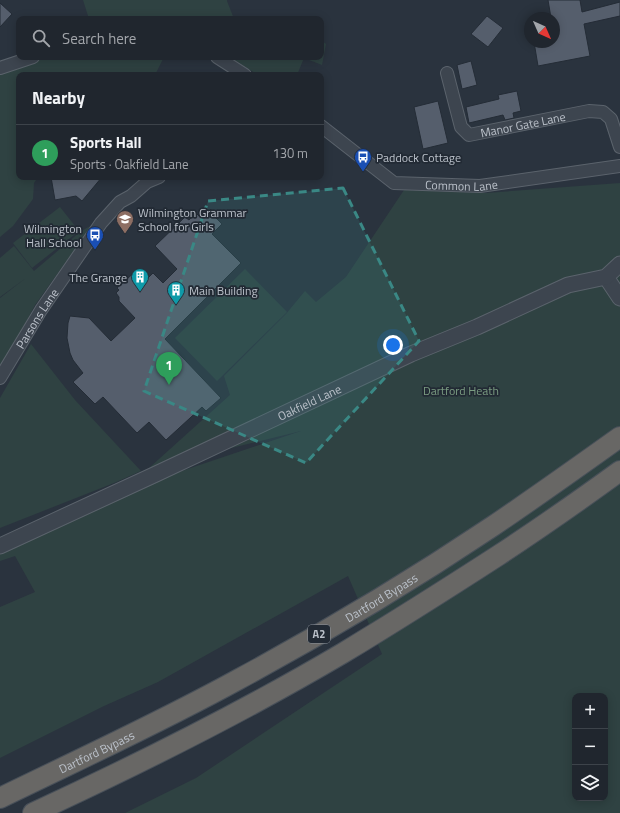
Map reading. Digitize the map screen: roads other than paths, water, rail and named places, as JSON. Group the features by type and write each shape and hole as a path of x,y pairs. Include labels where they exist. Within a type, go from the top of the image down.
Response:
{"highway":[{"name":"Dartford Bypass","path":"0,798 147,727 239,680 329,628 412,578 488,529 620,437"},
{"name":"A2","path":"33,813 94,785 176,744 259,700 342,653 443,591 542,526 620,471"}],"street":[{"path":"0,68 24,60"},
{"path":"222,60 240,72"},
{"name":"Manor Gate Lane","path":"446,73 461,127 469,135 589,111 603,112 612,119 620,147"},
{"name":"Common Lane","path":"324,128 394,182 480,186 620,166"},
{"name":"Parsons Lane","path":"0,378 41,310 101,223 120,202 152,180"},
{"name":"Oakfield Lane","path":"0,546 411,354 477,327 568,285 606,276 620,264"},
{"path":"606,276 620,298"}],"place":[{"name":"Paddock Cottage","path":"363,172"},
{"name":"Wilmington Grammar School for Girls","path":"125,234"},
{"name":"Wilmington Hall School","path":"95,250"},
{"name":"The Grange","path":"140,292"},
{"name":"Main Building","path":"176,305"},
{"name":"Sports Hall","path":"169,385"}],"park label":[{"name":"Dartford Heath","path":"461,390"}]}
